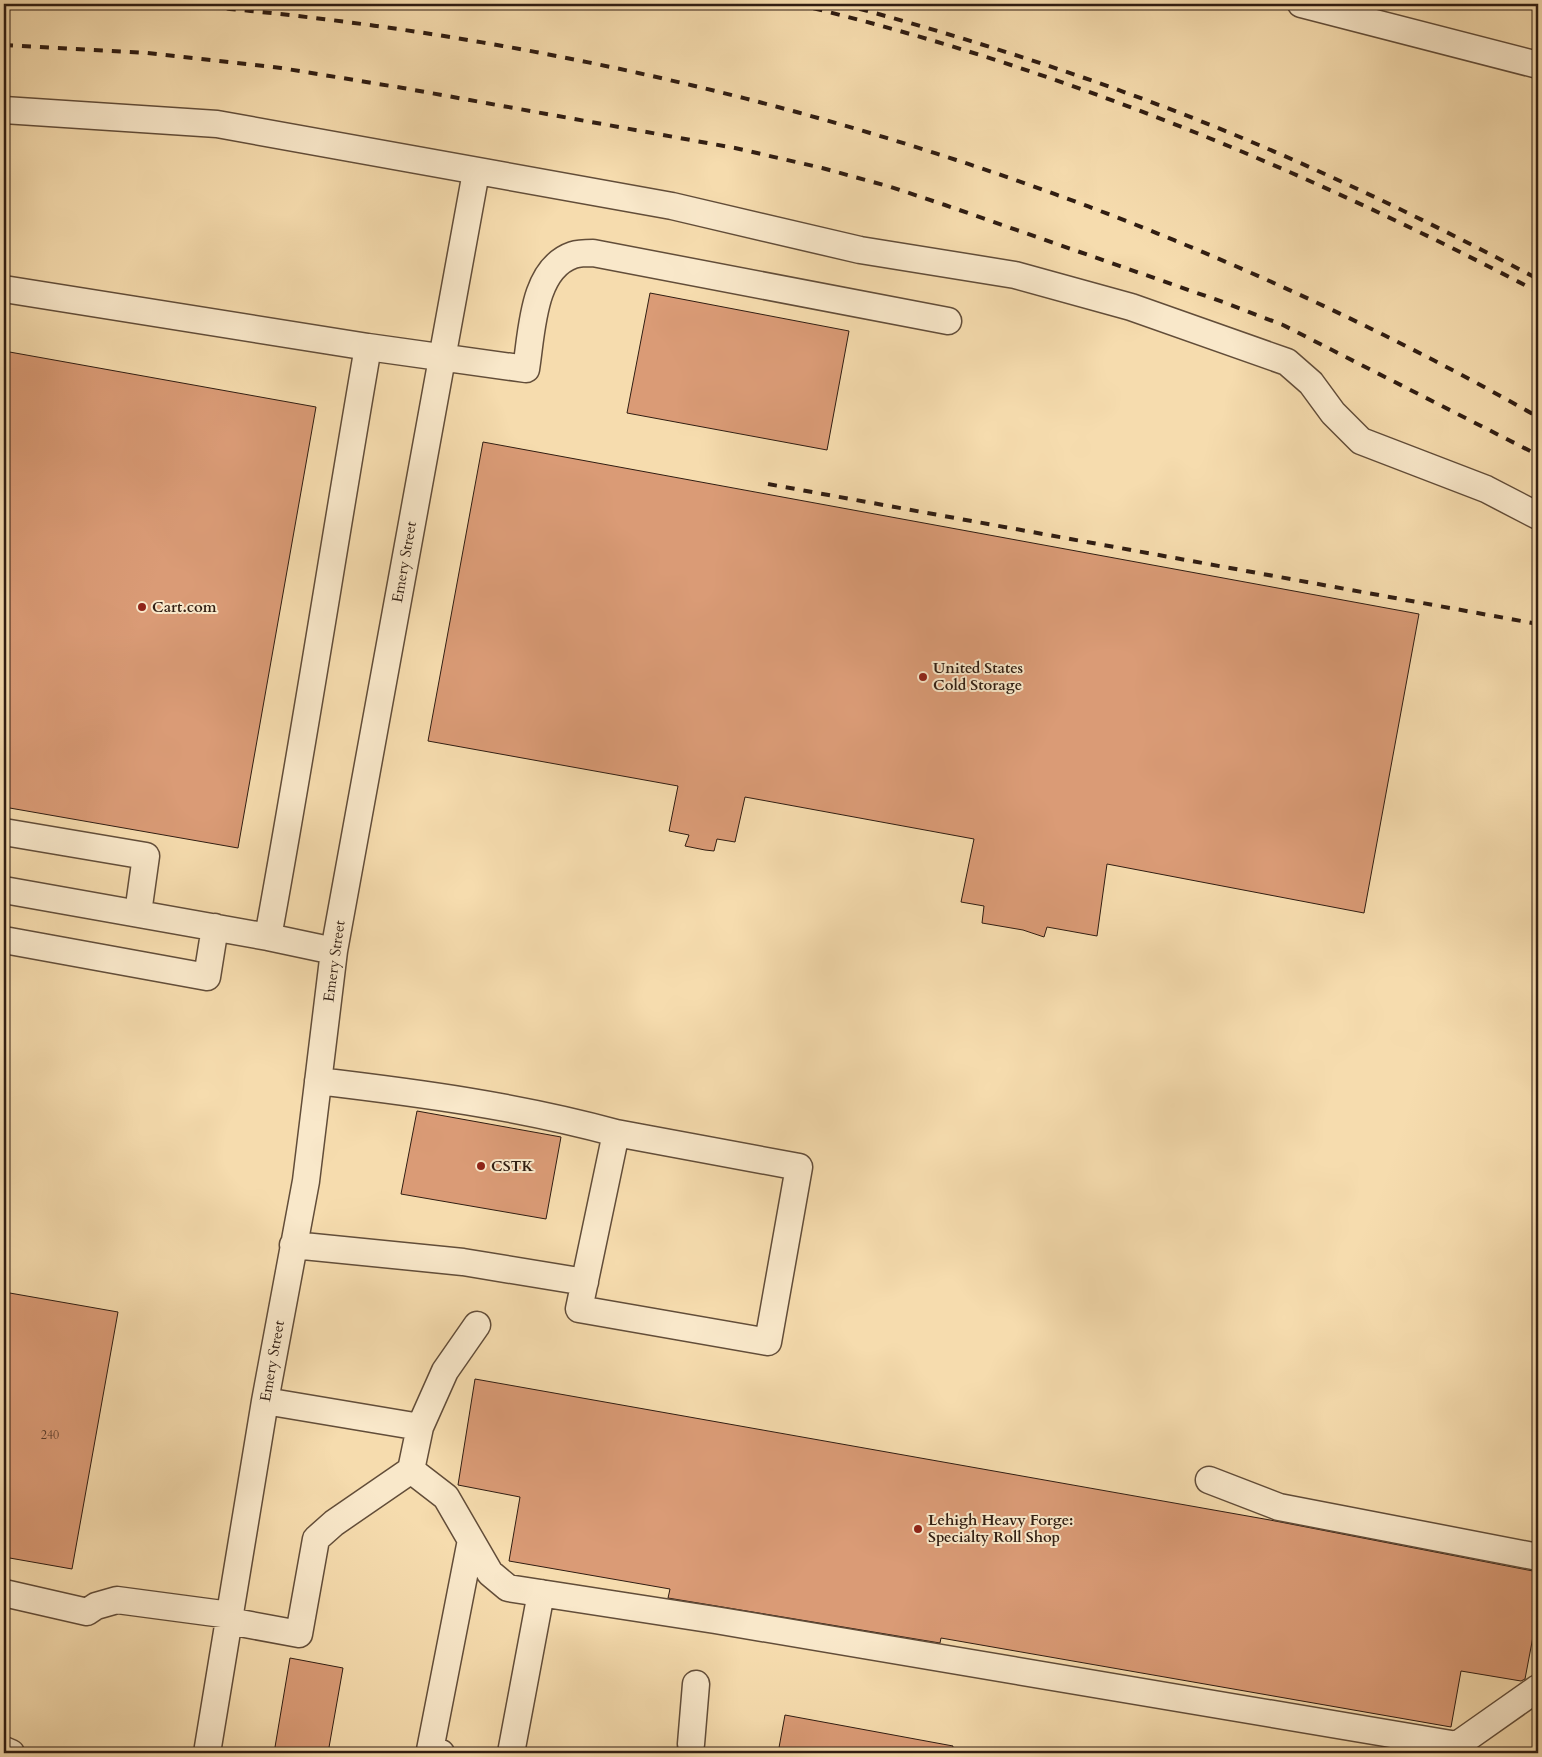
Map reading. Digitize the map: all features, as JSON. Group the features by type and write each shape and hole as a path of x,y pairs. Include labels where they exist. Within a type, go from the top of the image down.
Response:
{"street":[{"path":"1301,4 1538,65"},
{"path":"4,110 217,124 672,206 860,250 1015,275 1131,307 1287,362 1311,383 1333,413 1361,441 1486,489 1538,516"},
{"name":"Emery Street","path":"207,1753 264,1400 306,1181 334,951 476,172"},
{"path":"4,289 368,347 526,368 540,291 546,276 558,263 574,254 592,253 948,321"},
{"path":"268,937 292,806 334,543 368,347"},
{"path":"4,832 146,856 138,913"},
{"path":"4,890 215,927 334,951"},
{"path":"4,940 207,977 215,927"},
{"path":"318,1081 469,1100 552,1115 616,1133 799,1168 768,1342 579,1309 616,1133"},
{"path":"293,1245 463,1262 585,1282"},
{"path":"4,1594 87,1612 96,1606 117,1600 230,1618 299,1634 316,1539 334,1522 411,1470 420,1428 445,1371 477,1325"},
{"path":"264,1400 420,1428"},
{"path":"411,1470 446,1497 490,1573 508,1588 715,1620 1457,1745 1538,1688"},
{"path":"1209,1480 1279,1507 1538,1556"},
{"path":"441,1753 430,1750 471,1540"},
{"path":"511,1753 541,1593"},
{"path":"691,1744 696,1684"},
{"path":"4,1750 11,1753"}],"building":[{"path":"650,293 849,331 827,450 627,413"},
{"name":"Cart.com","path":"4,351 316,407 238,848 4,807"},
{"name":"United States Cold Storage","path":"483,442 1419,614 1364,913 1107,864 1097,936 1047,927 1044,937 1023,930 982,923 984,906 961,902 974,839 745,797 735,842 717,839 714,851 705,850 685,846 689,835 669,831 678,786 428,741"},
{"name":"CSTK","path":"417,1111 561,1137 546,1219 401,1194"},
{"path":"4,1292 118,1312 72,1569 4,1557"},
{"name":"Lehigh Heavy Forge: Specialty Roll Shop","path":"475,1379 1270,1520 1538,1572 1538,1627 1535,1626 1525,1679 1521,1681 1461,1671 1451,1727 941,1638 940,1643 668,1598 670,1589 509,1561 520,1497 458,1485"},
{"path":"290,1658 343,1668 328,1753 274,1753"},
{"path":"785,1715 953,1746 952,1753 778,1753"}],"railway":[{"path":"173,4 352,23 529,51 705,88 878,136 1049,192 1216,258 1379,333 1538,417"},
{"path":"796,4 893,29 988,58 1083,90 1176,125 1359,203 1538,292"},
{"path":"842,4 991,47 1138,97 1187,116 1274,151 1350,186 1538,279"},
{"path":"4,45 147,53 281,68 735,148 822,168 891,187 945,205 1223,302 1283,325 1538,455"},
{"path":"768,484 1538,624"}],"place":[{"name":"Cart.com","path":"142,607"},
{"name":"United States Cold Storage","path":"923,677"},
{"name":"CSTK","path":"481,1166"},
{"name":"Lehigh Heavy Forge: Specialty Roll Shop","path":"918,1529"}]}
